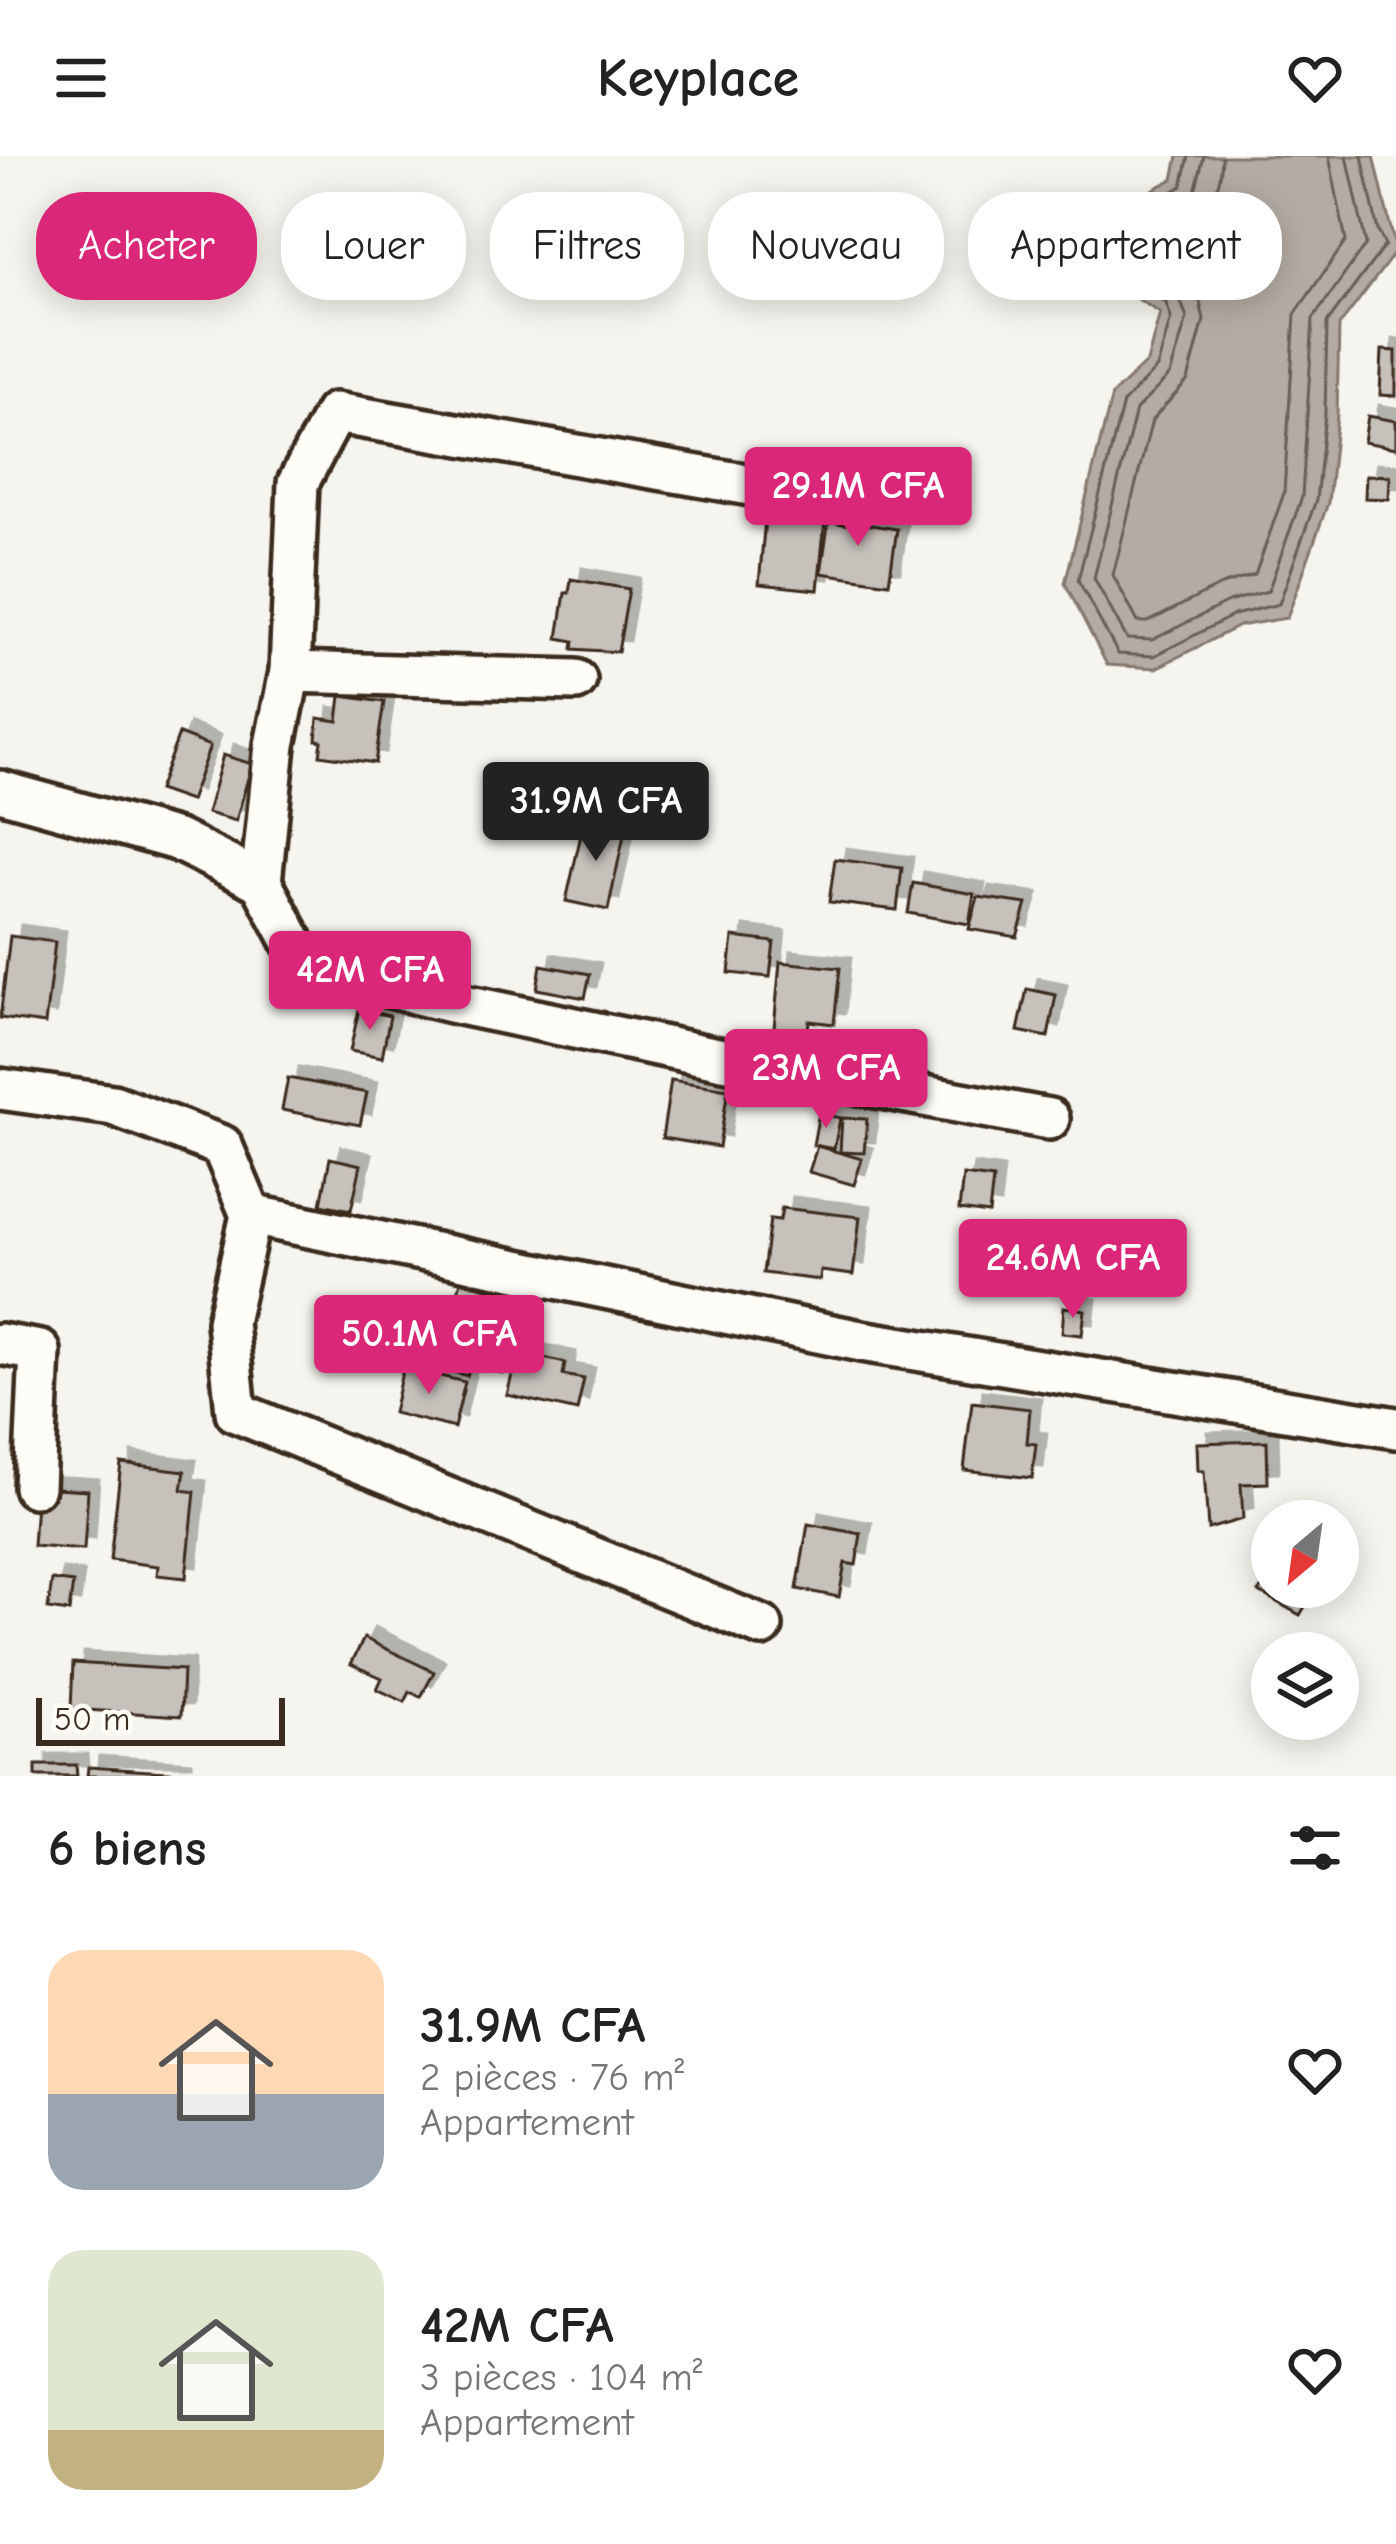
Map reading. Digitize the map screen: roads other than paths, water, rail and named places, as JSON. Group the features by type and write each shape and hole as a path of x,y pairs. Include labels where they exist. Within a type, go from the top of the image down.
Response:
{"street":[{"path":"848,502 335,413 298,483 290,672 275,746 261,882 306,968 718,1058 1049,1119"},
{"path":"290,672 576,680"},
{"path":"0,791 178,840 261,882"},
{"path":"0,1089 113,1105 222,1146 251,1215 227,1322 236,1412 762,1626"},
{"path":"251,1215 861,1341 1396,1428"},
{"path":"0,1344 40,1351 34,1487"}],"water":[{"path":"1178,156 1374,156 1396,251 1339,326 1328,503 1287,618 1239,626 1156,668 1107,665 1065,583 1112,395 1147,362 1160,313 1139,300 1282,300 1282,192 1148,192 1173,179"}]}
